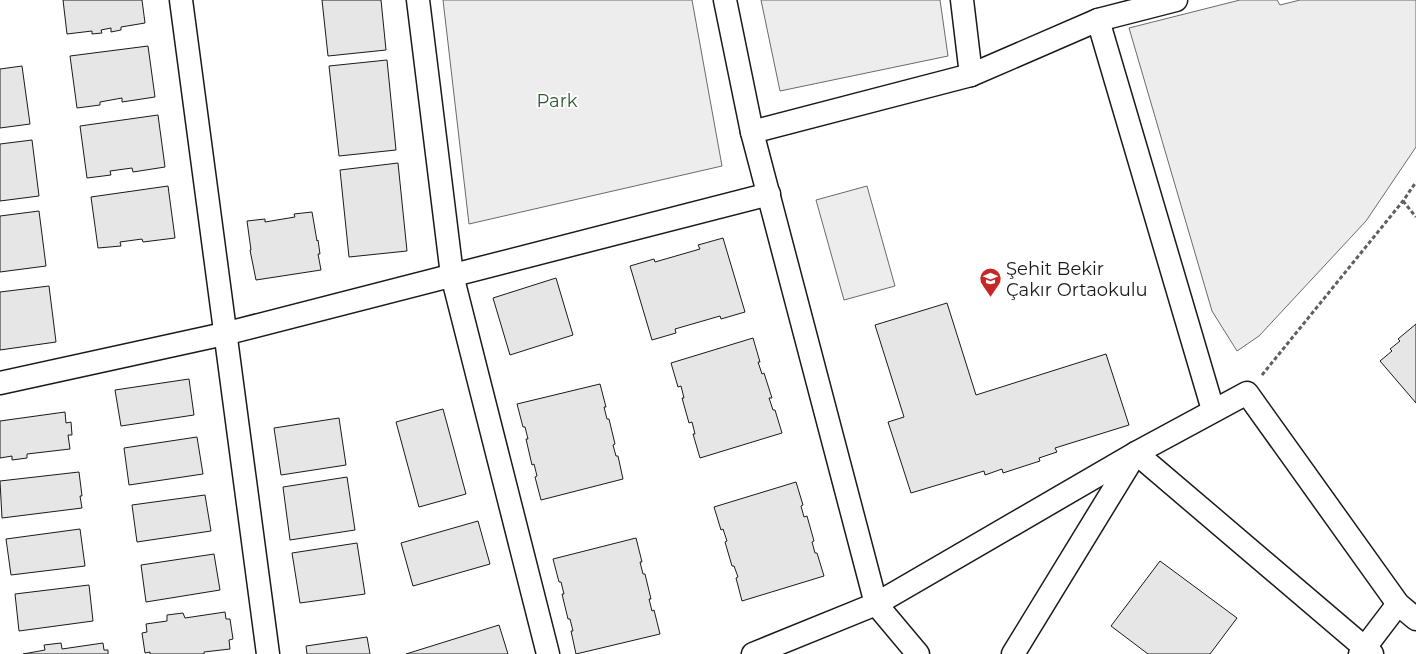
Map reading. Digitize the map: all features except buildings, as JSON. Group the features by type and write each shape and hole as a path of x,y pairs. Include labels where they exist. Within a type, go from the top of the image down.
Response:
{"street":[{"path":"182,0 224,334 268,654"},
{"path":"418,0 452,275 548,654"},
{"path":"726,0 752,132 876,604 918,654"},
{"path":"962,0 971,75"},
{"path":"752,132 971,75 1098,20 1176,0"},
{"path":"1098,20 1212,410"},
{"path":"0,384 224,334 768,194"},
{"path":"753,654 876,604 1136,453 1212,410 1247,393 1398,604 1416,619"},
{"path":"1136,453 1366,652 1398,604"},
{"path":"1013,654 1136,453"}],"path":[{"path":"1247,393 1403,201 1416,182"},
{"path":"1403,201 1416,217"}],"shaded area":[{"name":"Park","path":"443,0 692,0 722,166 469,224"},
{"path":"761,0 940,0 948,56 780,91"},
{"path":"1240,0 1277,0 1280,5 1300,0 1416,0 1416,147 1366,221 1259,336 1237,351 1212,311 1129,28"},
{"path":"867,186 895,286 844,300 816,200"}],"place":[{"name":"Şehit Bekir Çakır Ortaokulu","path":"990,298"}]}
